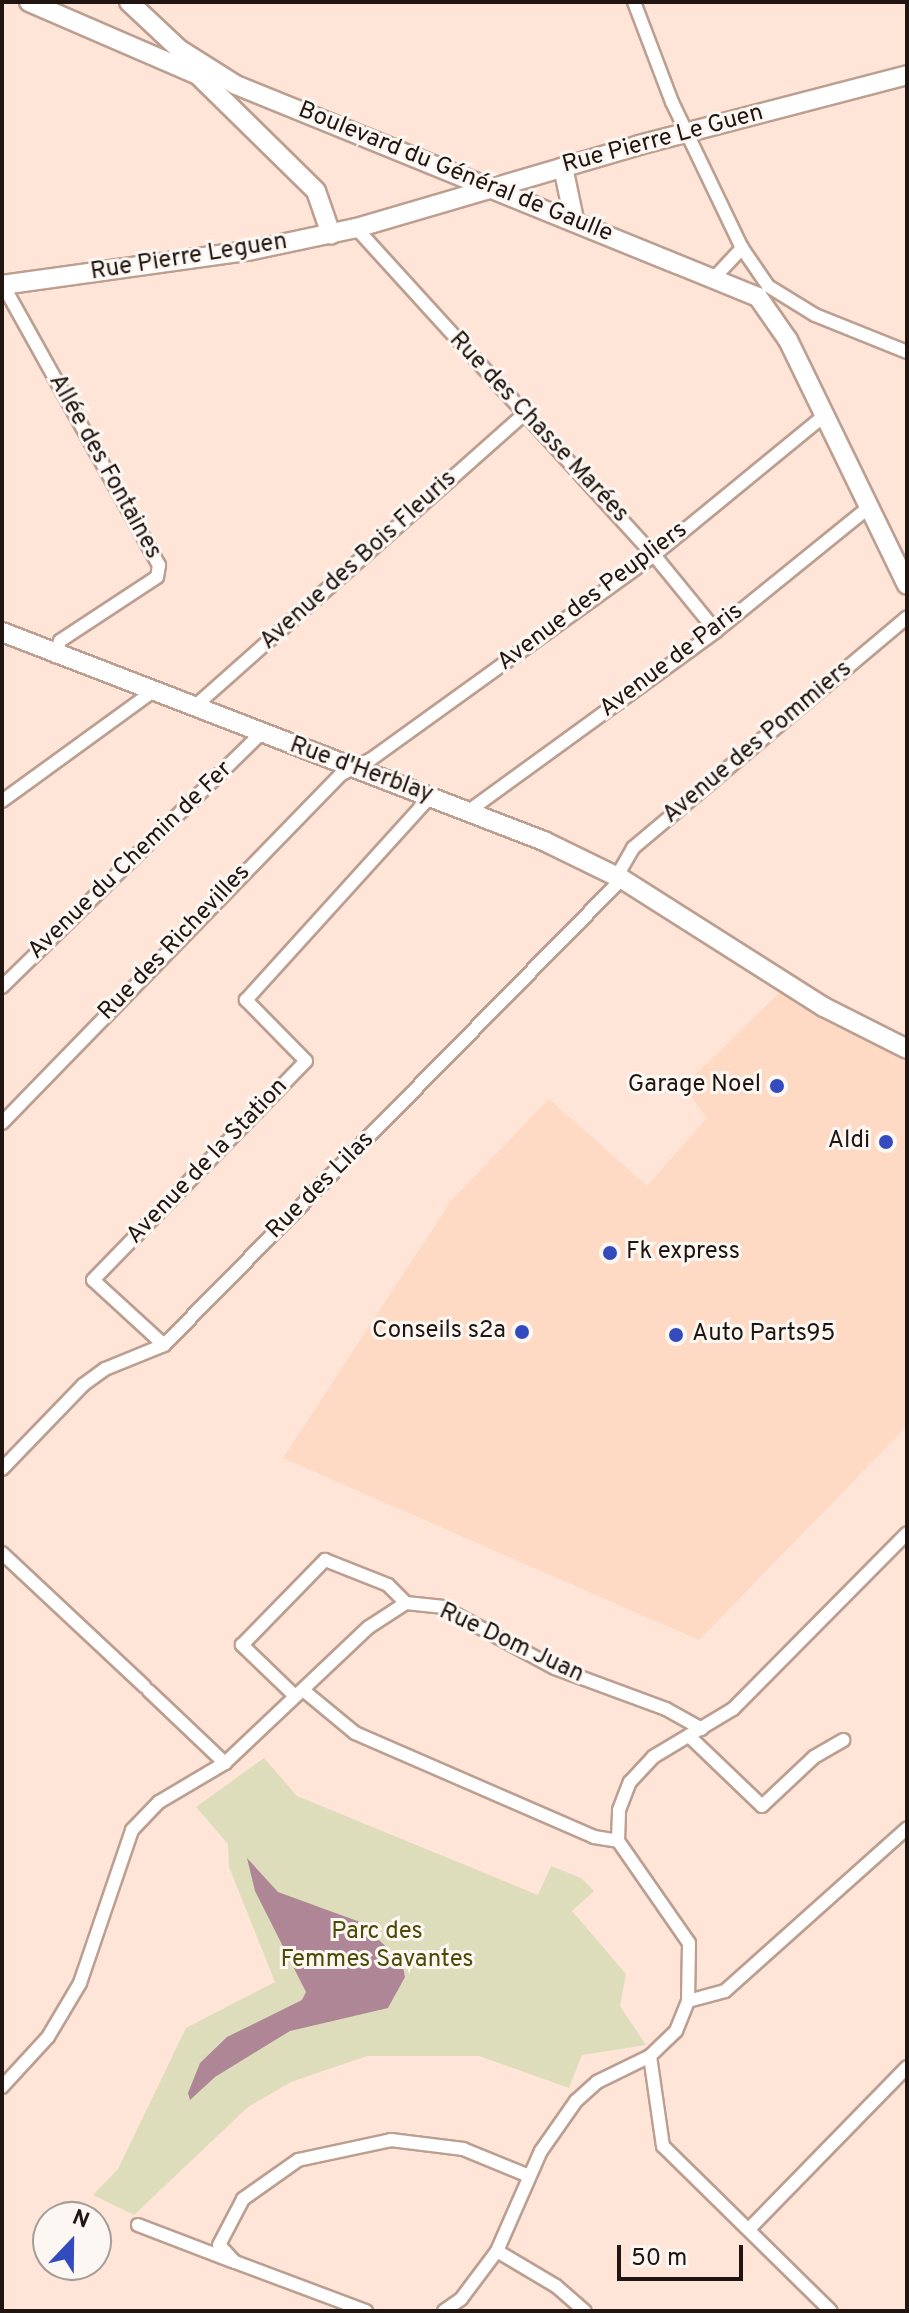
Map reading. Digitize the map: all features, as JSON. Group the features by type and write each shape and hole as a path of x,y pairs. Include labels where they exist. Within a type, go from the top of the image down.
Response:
{"main road":[{"name":"Boulevard du Général de Gaulle","path":"29,2 574,219 758,297 775,314 825,415"},
{"path":"129,2 262,132 316,191 331,234"},
{"path":"151,52 164,36"},
{"name":"Rue Pierre Le Guen","path":"365,225 687,132 907,75"},
{"path":"259,95 255,112 262,132"},
{"path":"563,167 574,219"},
{"name":"Rue Pierre Leguen","path":"3,285 331,234 365,225"},
{"path":"825,415 907,585"},
{"name":"Rue d'Herblay","path":"2,632 55,656 260,734 470,810 619,877 710,931 824,1007 907,1049"}],"street":[{"path":"634,2 687,132 742,248 768,286 815,315 907,352"},
{"name":"Rue des Chasse Marées","path":"365,225 525,413 654,555 716,631"},
{"path":"715,277 742,248"},
{"name":"Allée des Fontaines","path":"3,285 159,565 157,577 60,641 55,656"},
{"name":"Avenue des Bois Fleuris","path":"193,708 525,413"},
{"name":"Avenue des Peupliers","path":"353,769 654,555 825,415"},
{"name":"Avenue de Paris","path":"470,810 716,631 869,507"},
{"name":"Avenue des Pommiers","path":"619,877 633,848 907,617"},
{"path":"2,801 152,692"},
{"name":"Avenue du Chemin de Fer","path":"2,987 260,734"},
{"name":"Rue des Richevilles","path":"2,1123 340,775 353,769"},
{"name":"Avenue de la Station","path":"164,1345 93,1280 306,1061 246,1000 431,796"},
{"name":"Rue des Lilas","path":"2,1469 83,1385 117,1363 164,1345 619,877"},
{"path":"444,2311 461,2299 497,2251 529,2176 576,2101 597,2082 650,2056 676,2031 688,2001 689,1943 618,1841 619,1810 630,1782 653,1757 733,1709 907,1533"},
{"path":"3,1557 225,1763"},
{"path":"2,2087 48,2037 80,1983 132,1830 159,1802 225,1763 299,1693 369,1627 406,1603 388,1585 325,1560 242,1645 299,1693 355,1733 594,1837 618,1841"},
{"name":"Rue Dom Juan","path":"406,1603 442,1607 555,1668 666,1709 702,1729"},
{"path":"689,1736 762,1806 814,1757 844,1740"},
{"path":"688,2001 725,1991 907,1828"},
{"path":"650,2056 663,2146 750,2228 831,2311"},
{"path":"750,2228 907,2067"},
{"path":"235,2262 219,2245 227,2222 268,2177 298,2160 355,2144 426,2141 529,2176"},
{"path":"138,2225 366,2311"},
{"path":"497,2251 556,2286 585,2311"}],"shaded area":[{"path":"781,991 907,1063 907,1426 699,1640 283,1458 451,1201 549,1099 647,1186 707,1118 688,1092 689,1081"},
{"path":"247,1858 278,1892 360,1922 402,1962 405,1977 388,2008 290,2031 215,2077 190,2100 188,2093 200,2063 227,2037 302,2000 306,1992 255,1891"}],"green space":[{"name":"Parc des Femmes Savantes","path":"264,1758 297,1796 538,1895 551,1866 581,1878 594,1891 572,1911 626,1974 620,2006 646,2045 582,2055 569,2088 479,2056 367,2056 291,2082 248,2107 134,2215 112,2204 112,2201 93,2195 118,2169 186,2028 275,1982 229,1867 228,1844 196,1807"}],"place":[{"name":"Garage Noel","path":"777,1086"},
{"name":"Aldi","path":"886,1142"},
{"name":"Fk express","path":"610,1253"},
{"name":"Conseils s2a","path":"522,1332"},
{"name":"Auto Parts95","path":"676,1335"}]}
